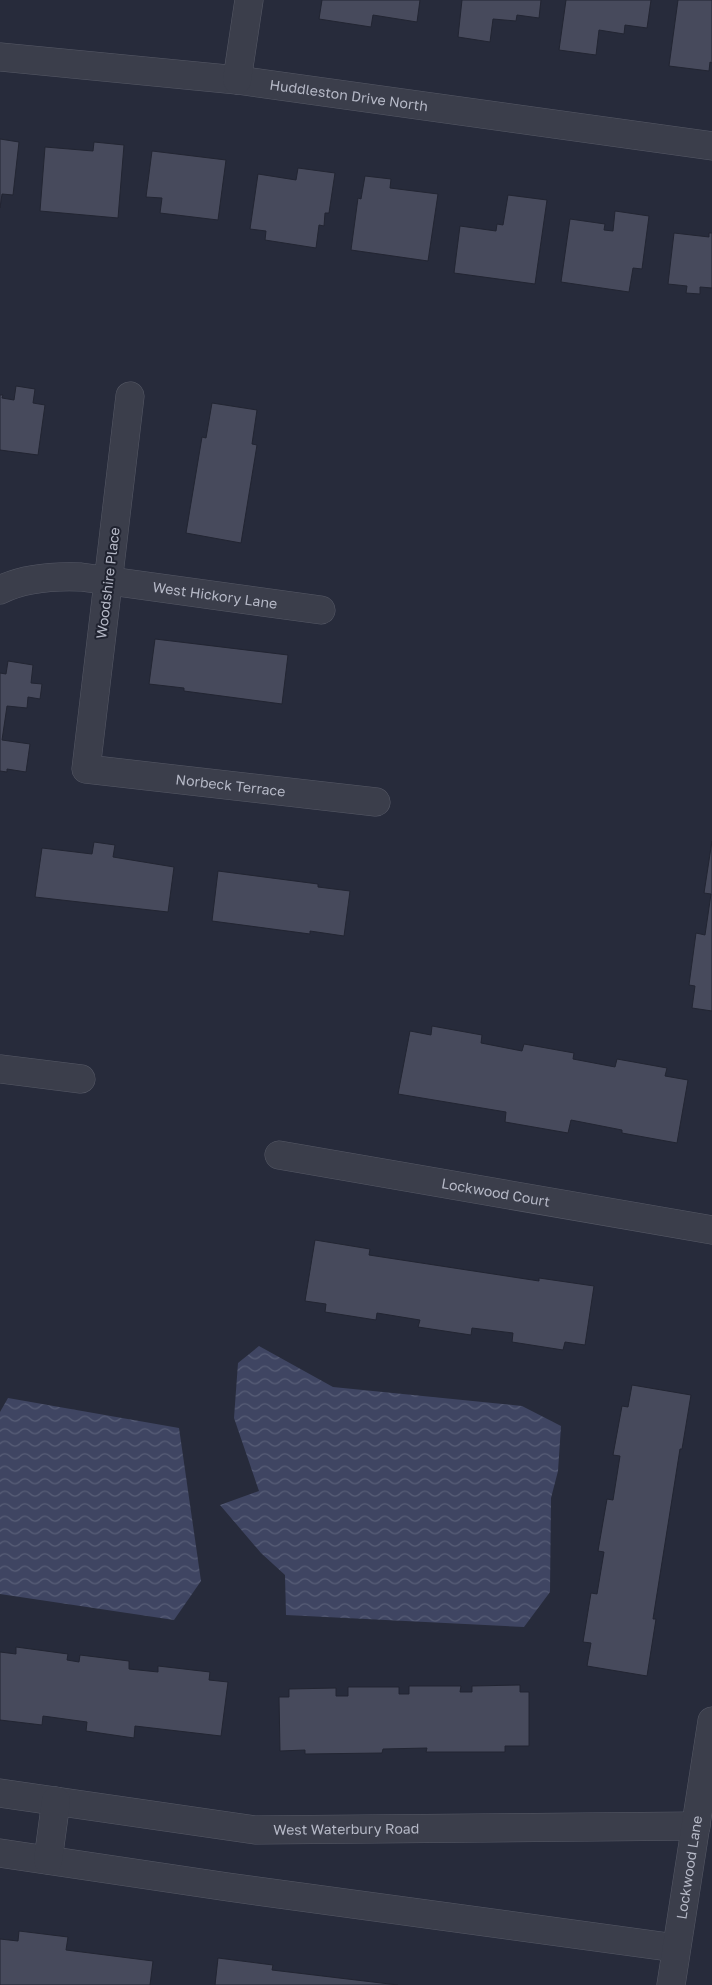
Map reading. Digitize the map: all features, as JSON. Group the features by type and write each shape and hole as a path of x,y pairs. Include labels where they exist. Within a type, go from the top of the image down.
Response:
{"street":[{"path":"237,80 249,0"},
{"name":"Huddleston Drive North","path":"0,57 237,80 704,145"},
{"name":"Woodshire Place","path":"86,769 130,396"},
{"name":"West Hickory Lane","path":"0,590 49,576 81,577 320,610"},
{"name":"Norbeck Terrace","path":"86,769 376,802"},
{"path":"0,1069 81,1079"},
{"name":"Lockwood Court","path":"279,1155 712,1230"},
{"name":"Lockwood Lane","path":"671,1985 712,1721"},
{"name":"West Waterbury Road","path":"0,1793 255,1830 696,1826"},
{"path":"48,1860 56,1801"},
{"path":"0,1853 248,1890 676,1948"}],"water":[{"path":"259,1346 333,1387 522,1406 561,1426 558,1471 551,1498 550,1592 524,1627 286,1615 285,1575 261,1553 220,1505 259,1491 234,1418 238,1363"},
{"path":"8,1398 179,1428 201,1581 174,1620 0,1594 0,1412"}],"building":[{"path":"322,0 420,0 417,22 373,15 371,27 319,19"},
{"path":"462,0 541,0 539,18 517,15 516,21 493,19 490,42 458,37"},
{"path":"566,0 651,0 647,28 625,25 624,34 599,30 596,55 559,50"},
{"path":"678,0 712,0 712,63 710,62 709,71 669,66"},
{"path":"0,139 19,142 13,195 2,194 0,208"},
{"path":"94,142 124,145 118,218 40,211 45,147 93,151"},
{"path":"152,151 226,160 218,220 160,213 162,198 146,197"},
{"path":"298,168 335,173 329,213 325,213 324,226 319,225 316,248 265,240 266,231 250,229 258,174 296,180"},
{"path":"365,176 391,179 390,188 438,194 428,261 351,250 358,198 361,199"},
{"path":"508,195 547,200 535,284 454,273 460,226 496,231 497,224 503,225"},
{"path":"615,211 649,216 642,269 633,268 629,292 561,282 570,219 605,224 604,230 613,231"},
{"path":"674,233 709,237 709,233 712,233 712,288 700,287 700,294 686,293 687,286 668,284"},
{"path":"16,386 35,389 33,403 45,405 38,455 0,450 0,395 3,395 2,398 14,400"},
{"path":"212,403 257,410 252,444 257,445 241,543 186,533 202,437 206,438"},
{"path":"155,639 288,655 282,704 184,691 184,688 149,684"},
{"path":"8,661 33,665 31,683 42,684 40,699 28,697 27,708 7,706 2,740 30,744 26,772 7,769 7,772 0,771 0,673 6,674"},
{"path":"712,841 712,1011 692,1008 695,986 689,985 696,933 705,935 711,894 704,893"},
{"path":"94,842 115,845 113,857 174,867 168,912 35,897 42,848 92,854"},
{"path":"218,871 318,884 318,887 350,891 344,936 310,931 310,934 212,921"},
{"path":"432,1026 482,1035 481,1043 522,1051 524,1044 574,1053 573,1059 615,1067 617,1059 667,1068 665,1076 688,1080 677,1143 622,1133 622,1130 571,1120 568,1133 505,1122 506,1112 398,1094 410,1031 431,1035"},
{"path":"315,1240 370,1249 369,1255 539,1281 539,1278 594,1286 585,1345 565,1342 563,1350 512,1342 513,1333 472,1328 471,1335 418,1327 420,1320 377,1313 376,1320 325,1312 326,1304 305,1301"},
{"path":"632,1385 691,1395 682,1449 680,1449 653,1619 656,1619 647,1676 587,1666 591,1643 583,1642 591,1593 597,1594 604,1552 598,1551 607,1499 613,1500 620,1456 613,1455 622,1406 628,1407"},
{"path":"16,1647 68,1654 67,1660 79,1662 80,1655 129,1661 129,1669 158,1672 158,1666 210,1672 209,1680 228,1682 221,1736 135,1726 134,1738 86,1731 87,1722 43,1716 42,1725 0,1720 0,1652 16,1654"},
{"path":"520,1685 520,1692 529,1692 529,1746 505,1746 505,1752 426,1752 427,1748 383,1749 382,1753 305,1754 305,1750 280,1751 279,1697 289,1697 289,1689 336,1688 336,1696 348,1696 348,1687 399,1687 399,1694 409,1694 409,1686 461,1686 460,1692 472,1692 472,1686"},
{"path":"19,1931 68,1937 66,1950 153,1961 150,1985 0,1985 0,1939 18,1941"},
{"path":"218,1958 273,1965 272,1970 398,1985 215,1985"}]}
